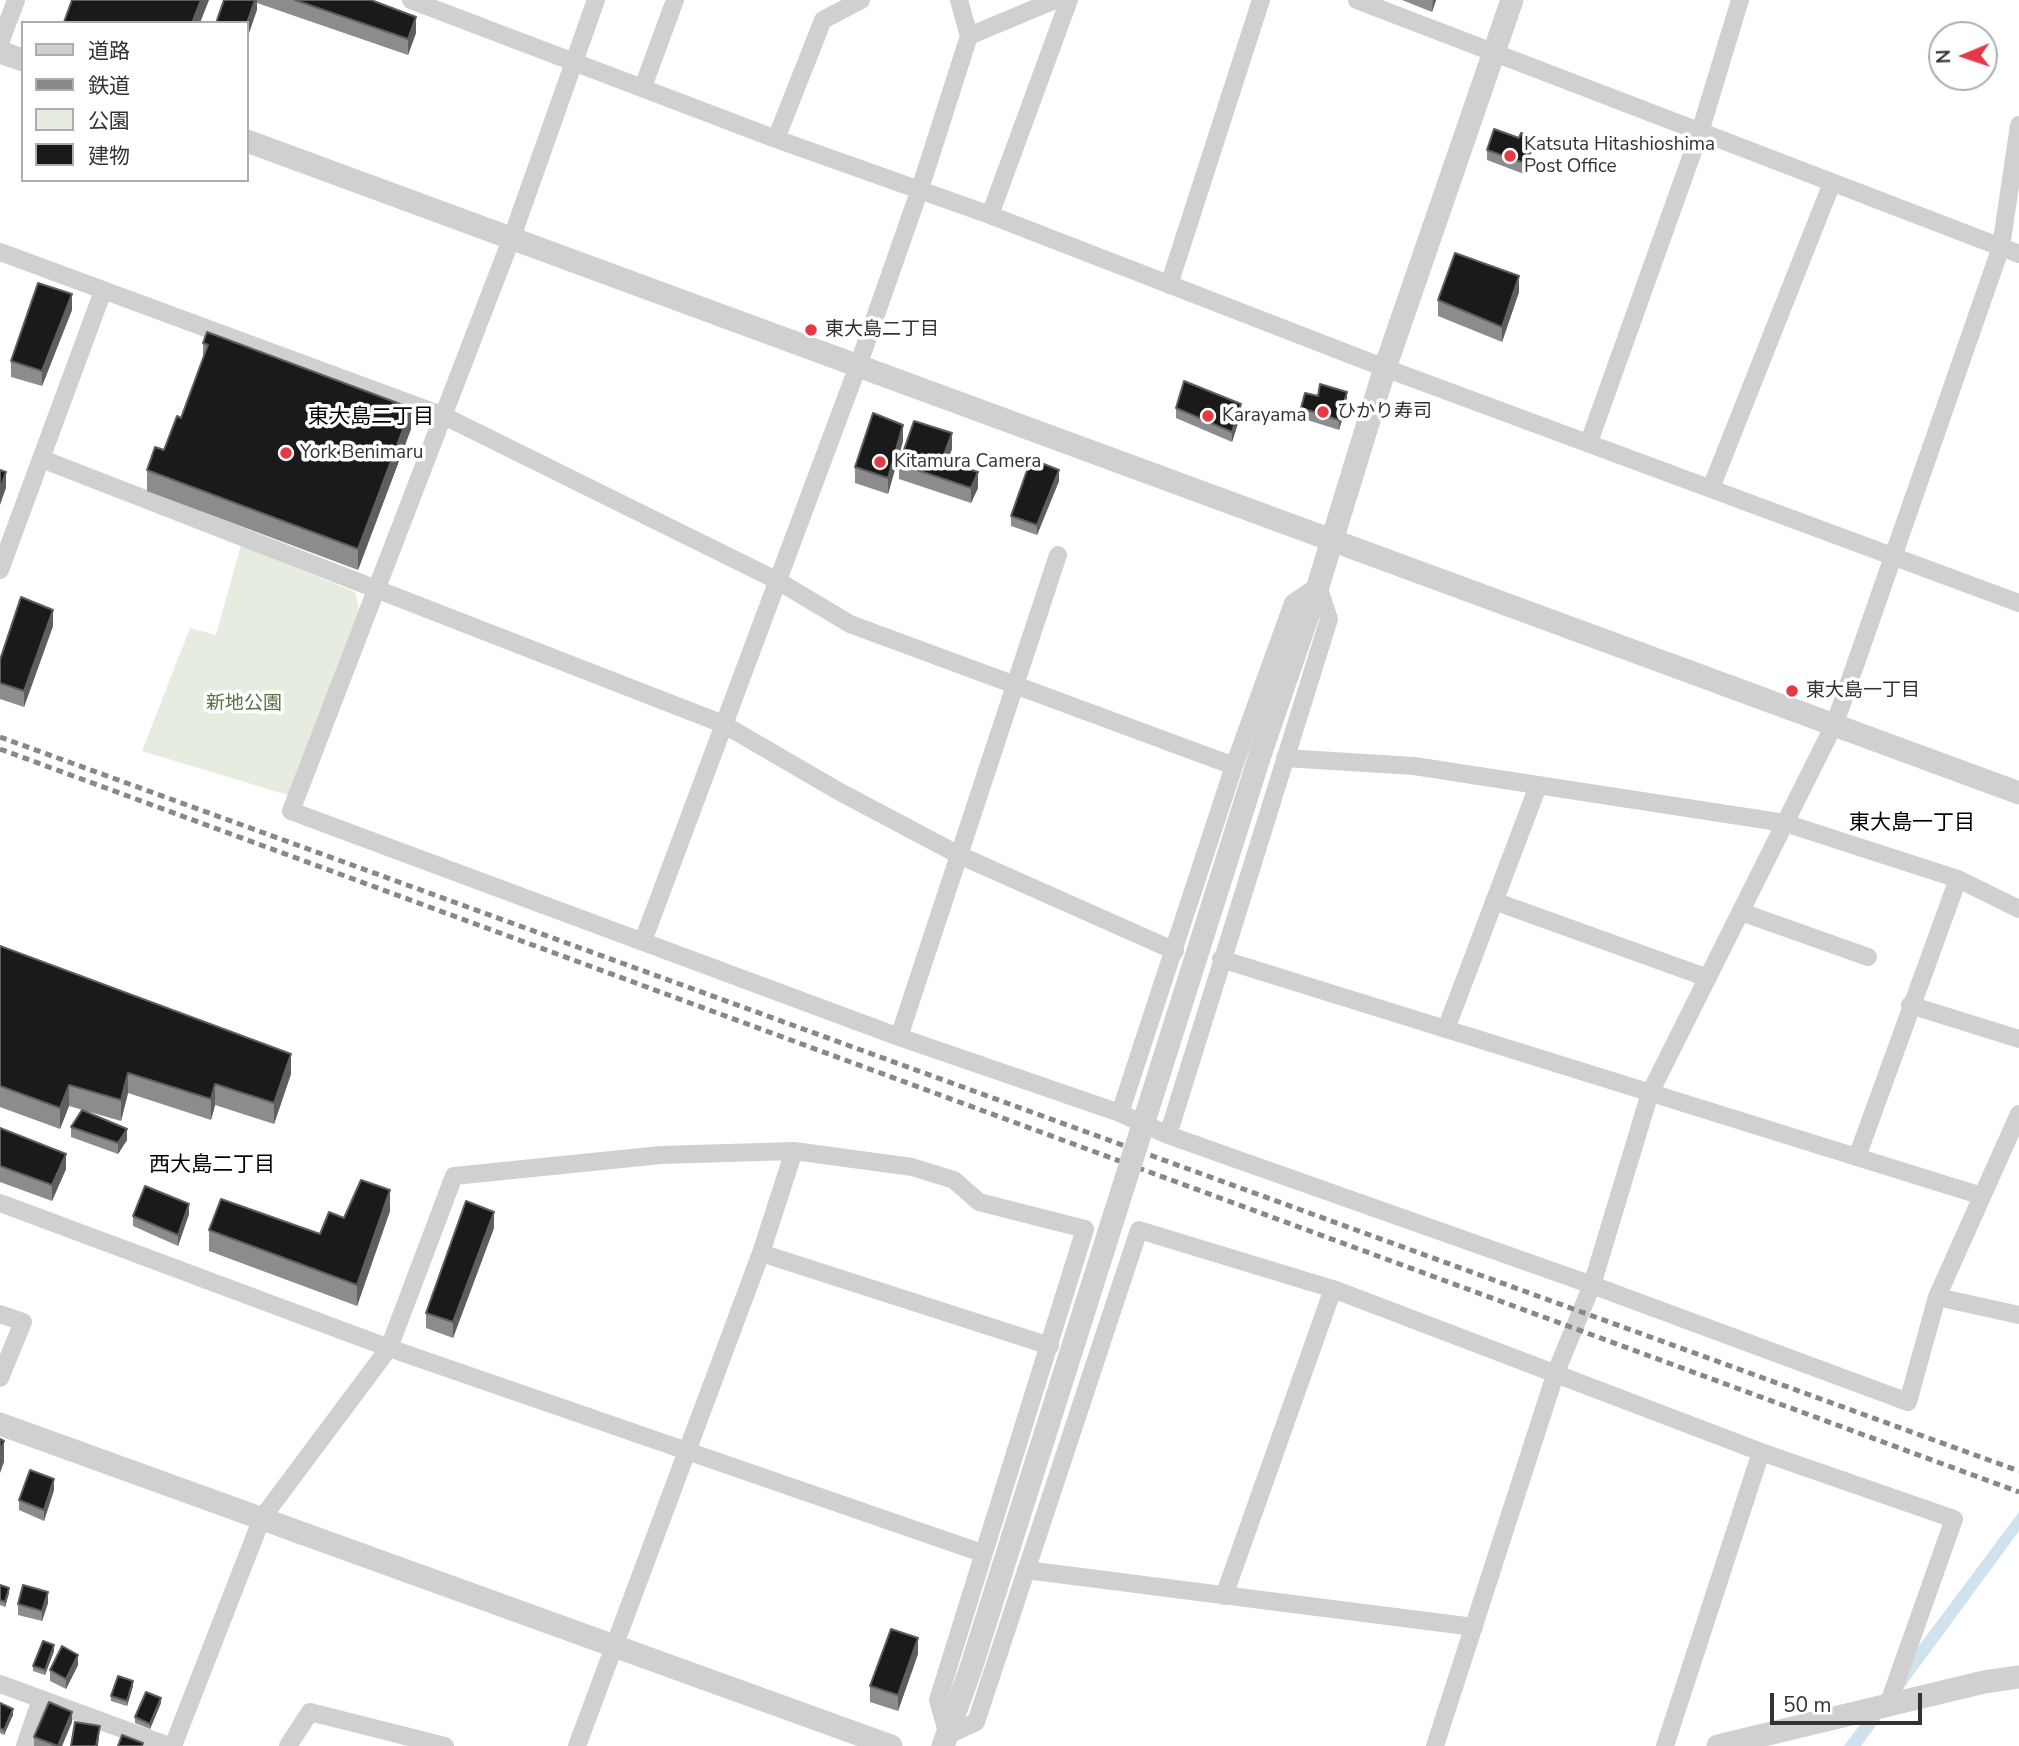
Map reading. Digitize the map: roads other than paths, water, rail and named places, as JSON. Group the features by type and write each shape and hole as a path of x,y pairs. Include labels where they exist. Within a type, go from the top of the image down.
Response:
{"street":[{"path":"0,43 16,0"},
{"path":"411,0 643,86 776,139 990,215 1385,368 2019,603"},
{"path":"596,0 512,237 291,811 899,1037 1120,1113 1168,1135 1592,1285 1908,1402 1937,1297 2019,1114"},
{"path":"643,86 675,0"},
{"path":"776,139 823,20 861,0"},
{"path":"643,941 858,366 920,189 969,36 960,0"},
{"path":"969,36 1055,0"},
{"path":"990,215 1069,0"},
{"path":"1169,285 1261,0"},
{"path":"1357,0 2019,254"},
{"path":"946,1741 1261,752 1318,586 1385,368 1511,0"},
{"path":"1589,442 1700,132 1740,0"},
{"path":"0,52 21,59"},
{"path":"1435,1746 1556,1372 1592,1285 1650,1093 1835,723 2001,247 2019,125"},
{"path":"248,141 1835,723 2019,793"},
{"path":"1711,488 1832,183"},
{"path":"0,252 443,416 778,580 850,624 1234,766"},
{"path":"0,570 103,291"},
{"path":"42,459 723,724 840,792 959,855 1175,951"},
{"path":"899,1037 1058,555"},
{"path":"1168,1135 1329,619 1318,586"},
{"path":"1120,1113 1234,766 1293,603 1318,586"},
{"path":"1285,758 1414,766 1786,823 1958,879 2019,909"},
{"path":"1446,1029 1538,786"},
{"path":"1857,1157 1958,879"},
{"path":"1494,901 1708,978"},
{"path":"1741,912 1868,957"},
{"path":"1221,959 1982,1196"},
{"path":"1910,1005 2019,1039"},
{"path":"0,1684 171,1746 262,1518 389,1348 454,1176 661,1155 794,1151 912,1167 954,1180 979,1202 1085,1229 938,1700 946,1741"},
{"path":"577,1746 761,1253 794,1151"},
{"path":"0,1203 389,1348 982,1553"},
{"path":"946,1741 976,1722 1139,1230 1333,1289 1760,1452 1954,1520 1888,1705"},
{"path":"761,1253 1050,1346"},
{"path":"1224,1596 1333,1289"},
{"path":"1937,1297 2019,1315"},
{"path":"0,1314 23,1322 0,1378"},
{"path":"0,1424 891,1746"},
{"path":"1665,1746 1760,1452"},
{"path":"1026,1570 1474,1627"},
{"path":"1718,1746 2019,1677"},
{"path":"25,1746 41,1699"},
{"path":"288,1746 310,1712 444,1746"}],"water":[{"path":"2019,1512 2019,1531 1861,1746 1844,1746"}],"railway":[{"path":"0,737 2019,1471"},
{"path":"0,749 2019,1492"}],"place":[{"name":"Katsuta Hitashioshima Post Office","path":"1510,156"},
{"name":"東大島二丁目","path":"811,330"},
{"name":"ひかり寿司","path":"1323,412"},
{"name":"Karayama","path":"1208,416"},
{"name":"York Benimaru","path":"286,453"},
{"name":"Kitamura Camera","path":"880,462"},
{"name":"東大島一丁目","path":"1792,691"}],"district":[{"name":"東大島二丁目","path":"371,418"},
{"name":"東大島一丁目","path":"1912,824"},
{"name":"西大島二丁目","path":"212,1166"}],"park label":[{"name":"新地公園","path":"244,704"}]}
